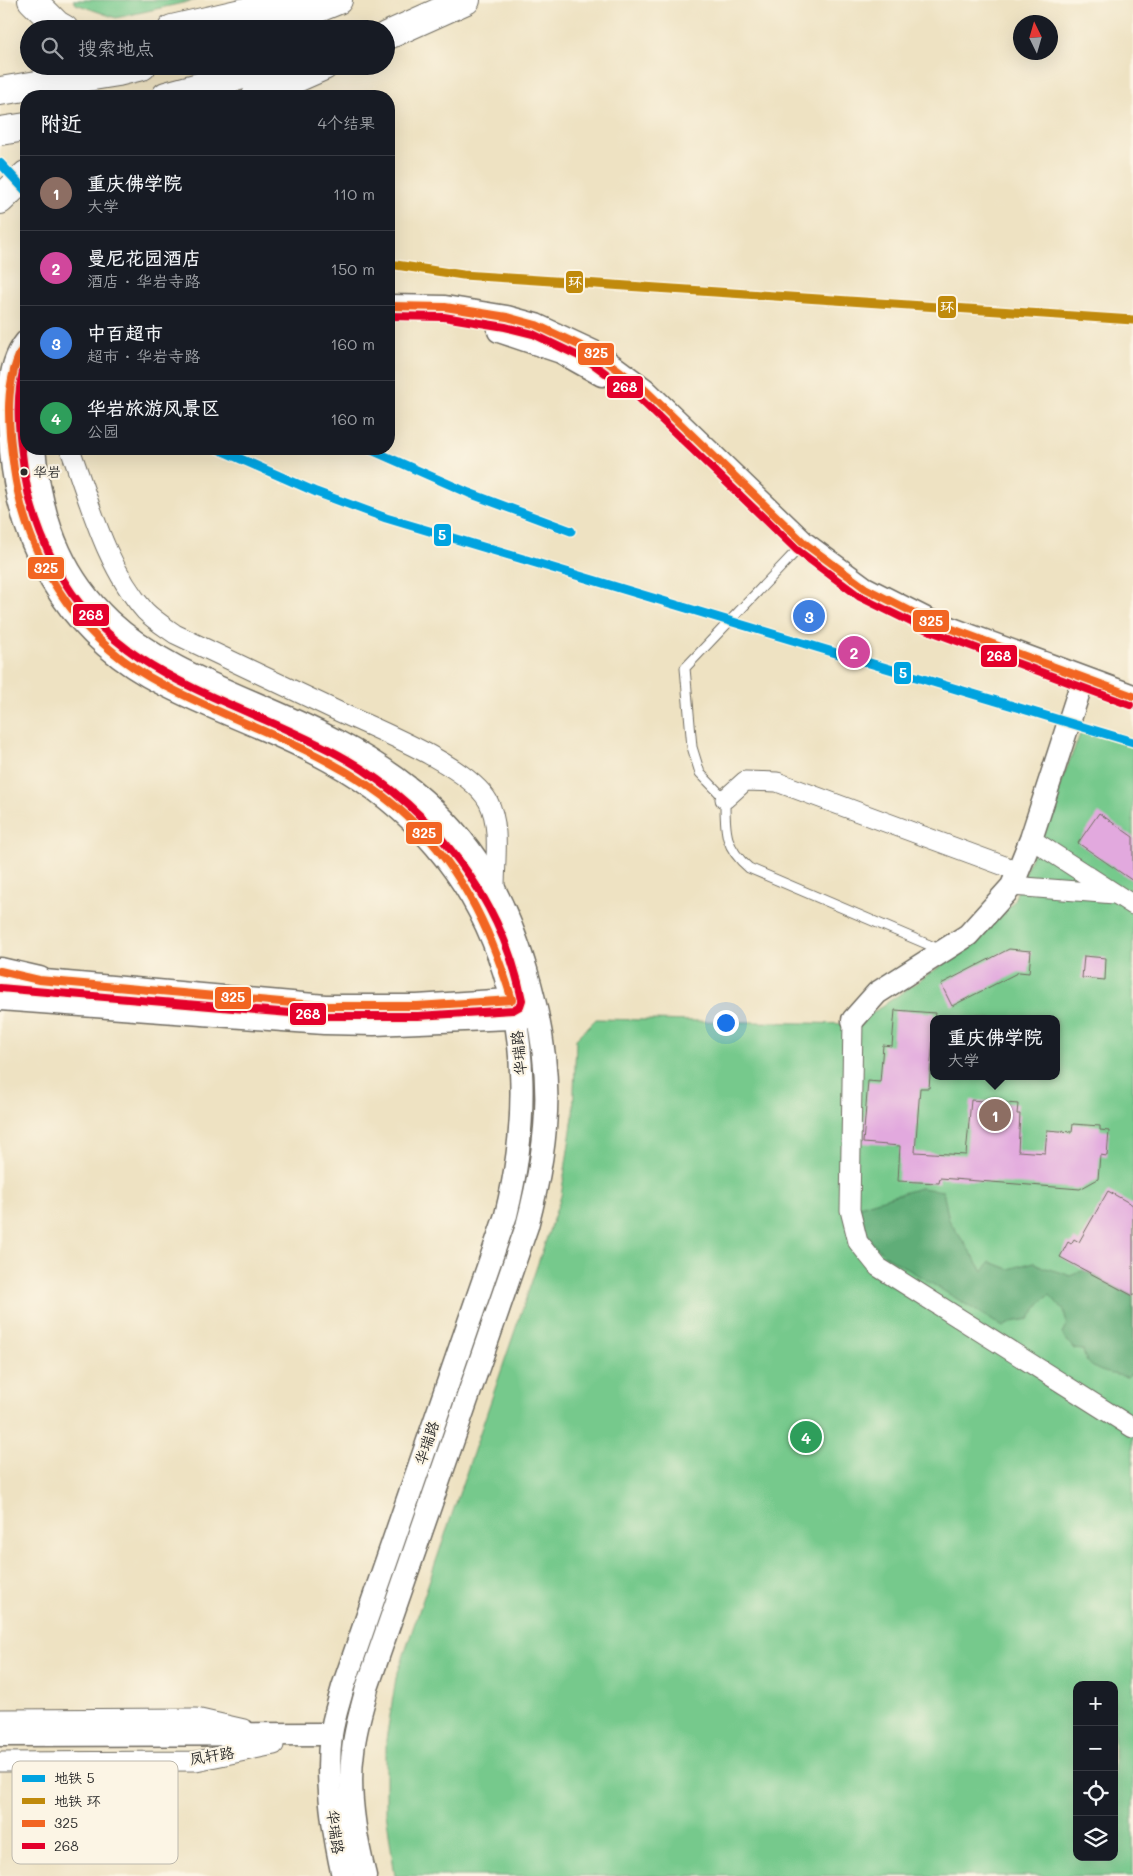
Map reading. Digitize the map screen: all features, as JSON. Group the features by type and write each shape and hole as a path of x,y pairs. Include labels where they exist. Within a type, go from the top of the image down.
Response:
{"main road":[{"path":"32,0 52,20"},
{"path":"207,20 298,0"},
{"path":"289,20 338,0"},
{"path":"395,31 466,0"},
{"path":"0,91 99,75"},
{"path":"248,87 264,75"},
{"path":"221,90 248,87 291,75"},
{"path":"0,131 20,129"},
{"path":"0,200 20,181"},
{"path":"0,971 39,980"}],"street":[{"path":"395,306 445,307 507,317 536,326 594,352 644,388 800,548"},
{"path":"395,319 445,321 506,332 552,349 585,364 610,380 800,548 895,605 1081,685 1133,710"},
{"name":"华瑞路","path":"20,354 16,364 10,400 14,478 23,518 33,546 57,592 82,624 112,652 147,676 332,762 364,782 398,808 427,836 452,864 490,931 525,1008 546,1069 545,1146 538,1184 527,1226 367,1688 358,1723 352,1752 352,1798 357,1843 365,1876"},
{"name":"华瑞路","path":"35,455 44,512 57,546 77,583 101,613 125,636 159,659 197,679 310,727 377,765 414,791 450,826 495,887 512,924 525,1008 521,1141 506,1215 343,1686 330,1740 330,1798 336,1844 343,1876"},
{"path":"72,455 110,556 122,578 146,612 175,634 428,755 470,782 487,799 495,822 495,887"},
{"path":"1081,685 1133,696"},
{"path":"1081,685 1031,839 1015,878 968,936 876,993 863,1005 853,1020 850,1210 858,1242 878,1267 1133,1428"},
{"path":"725,799 745,780 777,782 1015,878 1126,899"},
{"path":"1031,839 1126,899"},
{"path":"0,978 325,1006 525,1008"},
{"path":"0,998 324,1023 374,1024 525,1008"},
{"name":"凤轩路","path":"0,1719 196,1718 272,1740"},
{"name":"凤轩路","path":"0,1735 196,1740 330,1740"},
{"name":"凤轩路","path":"0,1747 196,1740"},
{"name":"凤轩路","path":"178,1761 196,1761 272,1740"}],"lane":[{"path":"800,548 685,668 692,747 700,773 725,799 725,825 729,844 736,856 749,868 944,951"}],"green space":[{"path":"73,0 196,0 116,18 76,4"},
{"path":"1083,727 1133,742 1133,1876 395,1876 386,1812 386,1740 396,1678 561,1196 573,1117 576,1039 596,1019 856,1024 977,941 1013,902"},
{"path":"920,1188 943,1191 949,1220 983,1271 990,1262 1009,1269 1034,1262 1042,1267 1070,1276 1084,1270 1133,1296 1133,1372 1127,1377 1093,1367 1085,1357 1083,1350 1074,1349 1062,1334 1067,1324 1064,1311 1050,1295 1042,1301 1029,1319 1012,1322 1003,1327 885,1255 868,1239 859,1206"}],"building":[{"path":"1099,813 1133,837 1133,881 1078,843"},
{"path":"1009,949 1031,951 1029,973 1019,972 952,1006 941,984"},
{"path":"1084,956 1106,958 1105,980 1082,978"},
{"path":"895,1010 935,1013 935,1015 930,1015 929,1088 920,1088 915,1152 966,1155 971,1100 1018,1104 1017,1114 1020,1114 1018,1151 1045,1153 1047,1130 1072,1132 1073,1124 1100,1126 1100,1130 1109,1131 1107,1156 1100,1155 1098,1179 1080,1189 940,1178 939,1183 898,1181 900,1146 863,1143 868,1081 880,1082 883,1045 892,1046"},
{"path":"1108,1191 1133,1205 1133,1296 1060,1257 1068,1242 1071,1244 1074,1239 1079,1242"}],"metro line":[{"name":"5","path":"0,163 20,185"},
{"name":"环","path":"395,265 463,275 1133,320"},
{"name":"5","path":"232,455 316,492 386,518 1133,742"},
{"name":"5","path":"383,455 469,493 571,531"}],"transit line":[{"name":"325","path":"395,306 445,307 507,317 536,325 594,352 644,389 804,543 865,588 928,620 1133,696"},
{"name":"268","path":"395,316 444,317 505,327 533,334 589,361 638,397 797,550 860,597 925,629 1130,705"},
{"name":"325","path":"0,971 39,980 325,1006 417,1006 512,1000 493,947 469,896 438,850 399,809 371,787 341,768 180,694 149,677 122,659 76,615 57,589 42,561 29,532 20,501 14,469 9,420 11,387 20,354"},
{"name":"268","path":"20,390 20,434"},
{"name":"268","path":"0,988 325,1016 418,1016 513,1010 520,1006 522,1000 512,963 498,927 480,893 459,861 435,831 407,804 378,780 346,759 306,738 184,684 147,662 112,637 81,606 56,567 41,534 27,488 22,455"}],"place":[{"name":"华岩","path":"24,472"},
{"name":"中百超市","path":"809,616"},
{"name":"曼尼花园酒店","path":"854,652"},
{"name":"重庆佛学院","path":"995,1115"},
{"name":"华岩旅游风景区","path":"806,1437"}]}
